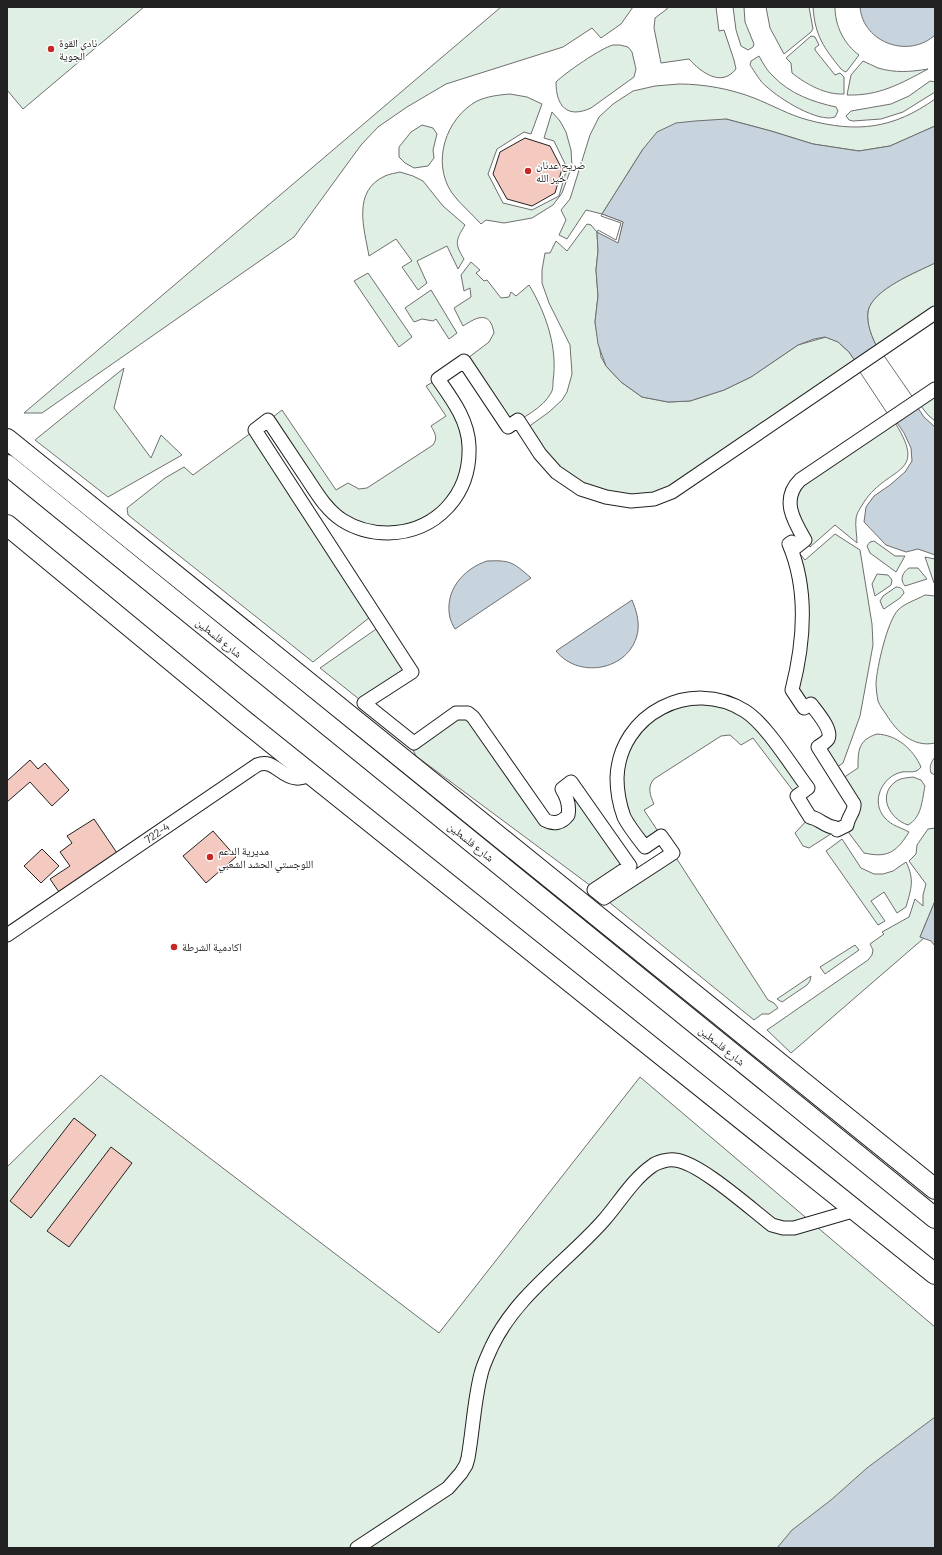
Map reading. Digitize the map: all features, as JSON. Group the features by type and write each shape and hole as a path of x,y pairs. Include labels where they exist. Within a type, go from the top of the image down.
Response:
{"main road":[{"path":"7,439 935,1189"},
{"name":"شارع فلسطين","path":"7,465 935,1218"},
{"path":"7,525 312,775 935,1274"},
{"path":"317,717 360,724"},
{"path":"387,746 396,765 401,786"}],"street":[{"path":"935,313 672,492 654,499 631,500 606,497 581,489 556,472 540,454 518,420 508,427 464,361 438,379 456,405 466,424 470,446 465,479 459,491 446,509 430,522 419,528 396,533 374,532 363,530 342,520 325,506 268,420 256,430 412,672 364,703 414,743 456,714 468,713 473,717 546,820 550,822 561,822 568,815 569,804 562,789 571,782 630,866 594,890 604,898 673,853 661,836 645,847 625,818 618,790 617,779 618,766 626,742 633,731 649,715 668,704 695,698 715,699 726,702 746,712 762,726 808,788 797,796 810,817 818,818 825,825 836,828 837,830 847,825 848,818 855,807 854,804 818,747 827,740 829,736 827,727 811,704 804,708 792,690 800,659 802,642 802,604 798,577 789,544 792,542 795,548 805,540 795,525 790,511 791,495 796,484 800,480 935,389"},
{"name":"722-4","path":"7,935 262,762 268,762 286,776 297,779 312,775"},
{"path":"357,1548 448,1488 461,1473 468,1458 481,1373 493,1344 508,1320 531,1290 581,1244 604,1220 634,1183 652,1165 674,1160 686,1162 702,1171 772,1225 783,1228 794,1228 856,1210"}],"green space":[{"name":"نادي القوة الجوية","path":"7,7 144,7 23,109 7,90"},
{"path":"501,7 633,7 621,24 601,38 592,28 563,47 446,84 407,107 378,127 361,145 294,237 42,413 24,413"},
{"path":"667,7 716,7 719,31 724,30 736,69 730,75 718,78 705,73 689,59 661,63 654,28 655,18 667,9"},
{"path":"733,7 744,7 745,22 754,44 753,47 748,50 741,46 736,30"},
{"path":"766,7 809,7 813,29 784,54 770,28"},
{"path":"813,7 835,7 835,14 841,34 849,46 859,55 847,71 845,72 841,69 821,41 816,26"},
{"path":"811,36 815,37 819,45 815,48 815,50 835,75 840,73 844,77 844,94 823,91 803,81 792,73 791,63 786,58"},
{"path":"613,45 628,47 632,52 636,69 634,77 591,108 575,112 564,108 558,98 556,82 583,61"},
{"path":"759,56 769,72 787,88 810,100 836,107 838,111 835,117 819,117 809,113 773,92 762,82 750,65 751,61"},
{"path":"863,61 878,68 890,71 928,69 889,88 859,95 847,95 851,75"},
{"path":"930,81 935,82 935,92 903,112 881,119 853,121 849,120 846,116 851,111 891,104 909,96"},
{"path":"679,84 708,86 736,92 808,120 826,124 859,127 874,126 904,117 935,99 935,126 890,146 859,151 813,144 726,119 643,149 602,214 586,210 567,239 559,235 566,220 561,210 570,199 590,135 599,117 613,104 633,91 655,86"},
{"path":"510,94 527,97 542,104 531,134 524,132 497,149 488,174 503,203 532,210 559,196 567,168 554,141 544,138 552,112 560,121 566,132 571,150 572,166 562,193 553,205 532,218 504,223 486,220 481,224 455,197 446,181 443,168 445,142 450,129 457,118 466,109 481,99"},
{"path":"422,125 433,128 437,134 433,150 434,158 428,166 414,168 405,163 399,157 399,147 411,132"},
{"path":"400,172 423,181 443,206 465,225 457,242 464,259 458,269 447,246 417,261 427,283 418,290 402,267 412,261 396,239 369,256 363,222 364,201 368,191 375,183 385,176"},
{"path":"587,224 591,225 597,232 598,251 596,270 598,296 595,322 601,357 606,366 621,382 642,397 668,402 690,401 724,390 751,377 798,345 826,337 838,342 849,352 858,365 654,499 581,489 524,430 549,412 562,400 567,392 572,374 570,345 549,303 542,283 542,270 545,253 550,253 556,241 567,251"},
{"path":"471,262 480,270 476,273 484,281 487,280 501,298 509,297 511,292 516,296 529,285 541,307 552,344 554,369 552,392 538,408 508,427 464,361 489,342 494,333 492,326 486,318 478,318 463,326 454,308 471,297 470,288 464,291 461,275"},
{"path":"935,263 935,311 878,349 872,336 868,321 868,311 871,303 878,295 896,282"},
{"path":"368,273 412,337 399,347 354,281"},
{"path":"431,290 457,333 449,339 436,319 433,321 422,319 414,322 405,308"},
{"path":"124,368 114,408 151,458 161,435 182,455 108,497 35,440"},
{"path":"438,379 466,424 459,491 408,531 342,520 268,421 282,410 336,490 348,483 359,489 367,488 433,445 435,442 435,433 431,426 446,416 426,386"},
{"path":"935,389 935,421 917,401"},
{"path":"892,418 903,437 908,451 907,460 902,468 874,490 860,508 856,519 857,543 835,525 810,547 805,540 790,504 796,484"},
{"path":"255,430 374,614 313,662 128,515 127,508 165,478 184,467 193,475"},
{"path":"835,534 860,550 872,624 873,645 860,716 843,763 833,770 818,747 829,736 792,690 800,659 795,548 805,560"},
{"path":"874,541 895,556 905,556 896,572 870,553 867,546 870,542"},
{"path":"925,557 935,559 935,583 934,583"},
{"path":"909,568 918,568 927,579 905,586 902,581 902,576"},
{"path":"877,574 888,575 892,580 891,585 875,596 872,584"},
{"path":"896,587 902,588 904,593 900,598 884,609 880,601 883,596"},
{"path":"925,595 935,596 935,743 927,744 912,741 900,732 890,720 878,701 876,683 883,645 894,616 904,605"},
{"path":"382,625 412,672 364,703 320,668"},
{"path":"678,701 736,706 808,788 797,796 753,738 741,745 730,735 721,736 654,779 650,785 650,791 654,804 644,810 661,836 645,847 618,790 626,742"},
{"path":"462,713 545,820 561,822 571,782 630,866 591,886 416,756 412,748"},
{"path":"877,734 891,737 904,744 914,754 921,767 915,771 895,774 880,790 879,805 885,818 893,825 909,832 900,845 895,849 879,855 864,853 849,833 847,825 853,812 840,780 858,768 860,747 866,739"},
{"path":"935,757 935,775 931,773 930,767"},
{"path":"913,777 921,780 925,786 919,813 913,822 908,825 896,818 891,812 886,800 890,788 895,782 903,778"},
{"path":"810,817 837,830 809,848 803,846 795,833"},
{"path":"935,828 935,901 920,937 924,938 791,1053 767,1030 868,960 872,955 873,950 870,944 884,934 882,932 909,917 915,899 923,906 923,895 926,884 909,861 916,854 917,845 928,829"},
{"path":"842,839 861,868 874,874 883,874 893,871 906,862 911,879 911,890 906,907 897,913 884,892 871,901 885,921 878,925 826,851"},
{"path":"673,853 768,1000 774,1003 778,1008 769,1014 762,1014 754,1020 604,898"},
{"path":"855,945 859,950 825,974 820,967"},
{"path":"811,976 807,985 782,1002 777,999"},
{"path":"101,1075 439,1333 640,1077 935,1327 935,1548 7,1548 7,1167"}],"shaded area":[{"path":"860,7 935,7 935,35 924,42 913,46 889,44 878,38 869,30 863,20"},
{"path":"726,119 813,144 859,151 890,146 935,126 935,263 907,276 878,295 868,311 868,320 870,330 878,349 924,417 935,427 935,555 918,549 906,552 886,545 864,522 866,507 874,496 905,472 912,461 911,448 904,433 849,352 838,342 825,337 814,339 798,345 751,377 724,390 690,401 668,402 642,397 621,382 606,366 598,344 595,322 598,296 596,270 598,251 597,232 618,242 623,222 602,214 643,149 657,132 676,123"},
{"path":"487,561 511,563 520,568 531,578 455,629 450,618 449,608 453,590 457,582 470,569"},
{"path":"632,600 637,615 638,630 634,643 626,654 616,662 591,668 578,666 566,660 556,651"},
{"path":"935,901 935,946 931,941 920,937"},
{"path":"935,1417 935,1548 777,1548 792,1530 831,1500 867,1468"}],"pier":[{"path":"602,214 623,222 618,243 597,232 598,230 616,240 621,223 601,216"},
{"path":"880,350 916,402 891,419 856,366"}],"building":[{"name":"ضريح عدنان خير الله","path":"525,138 550,146 562,169 555,193 532,206 507,199 493,174 500,152"},
{"path":"30,760 38,769 45,763 69,790 52,806 30,782 7,802 7,781"},
{"path":"94,819 117,853 59,892 50,879 70,866 60,852 72,843 67,836"},
{"name":"مديرية الدعم اللوجستي الحشد الشعبي","path":"213,831 236,857 206,883 183,856"},
{"path":"42,849 59,866 41,883 24,866"},
{"path":"74,1118 96,1135 31,1218 10,1201"},
{"path":"111,1147 132,1163 69,1247 47,1231"}],"place":[{"name":"نادي القوة الجوية","path":"51,49"},
{"name":"ضريح عدنان خير الله","path":"528,171"},
{"name":"مديرية الدعم اللوجستي الحشد الشعبي","path":"210,857"},
{"name":"اكادمية الشرطة","path":"174,947"}]}
